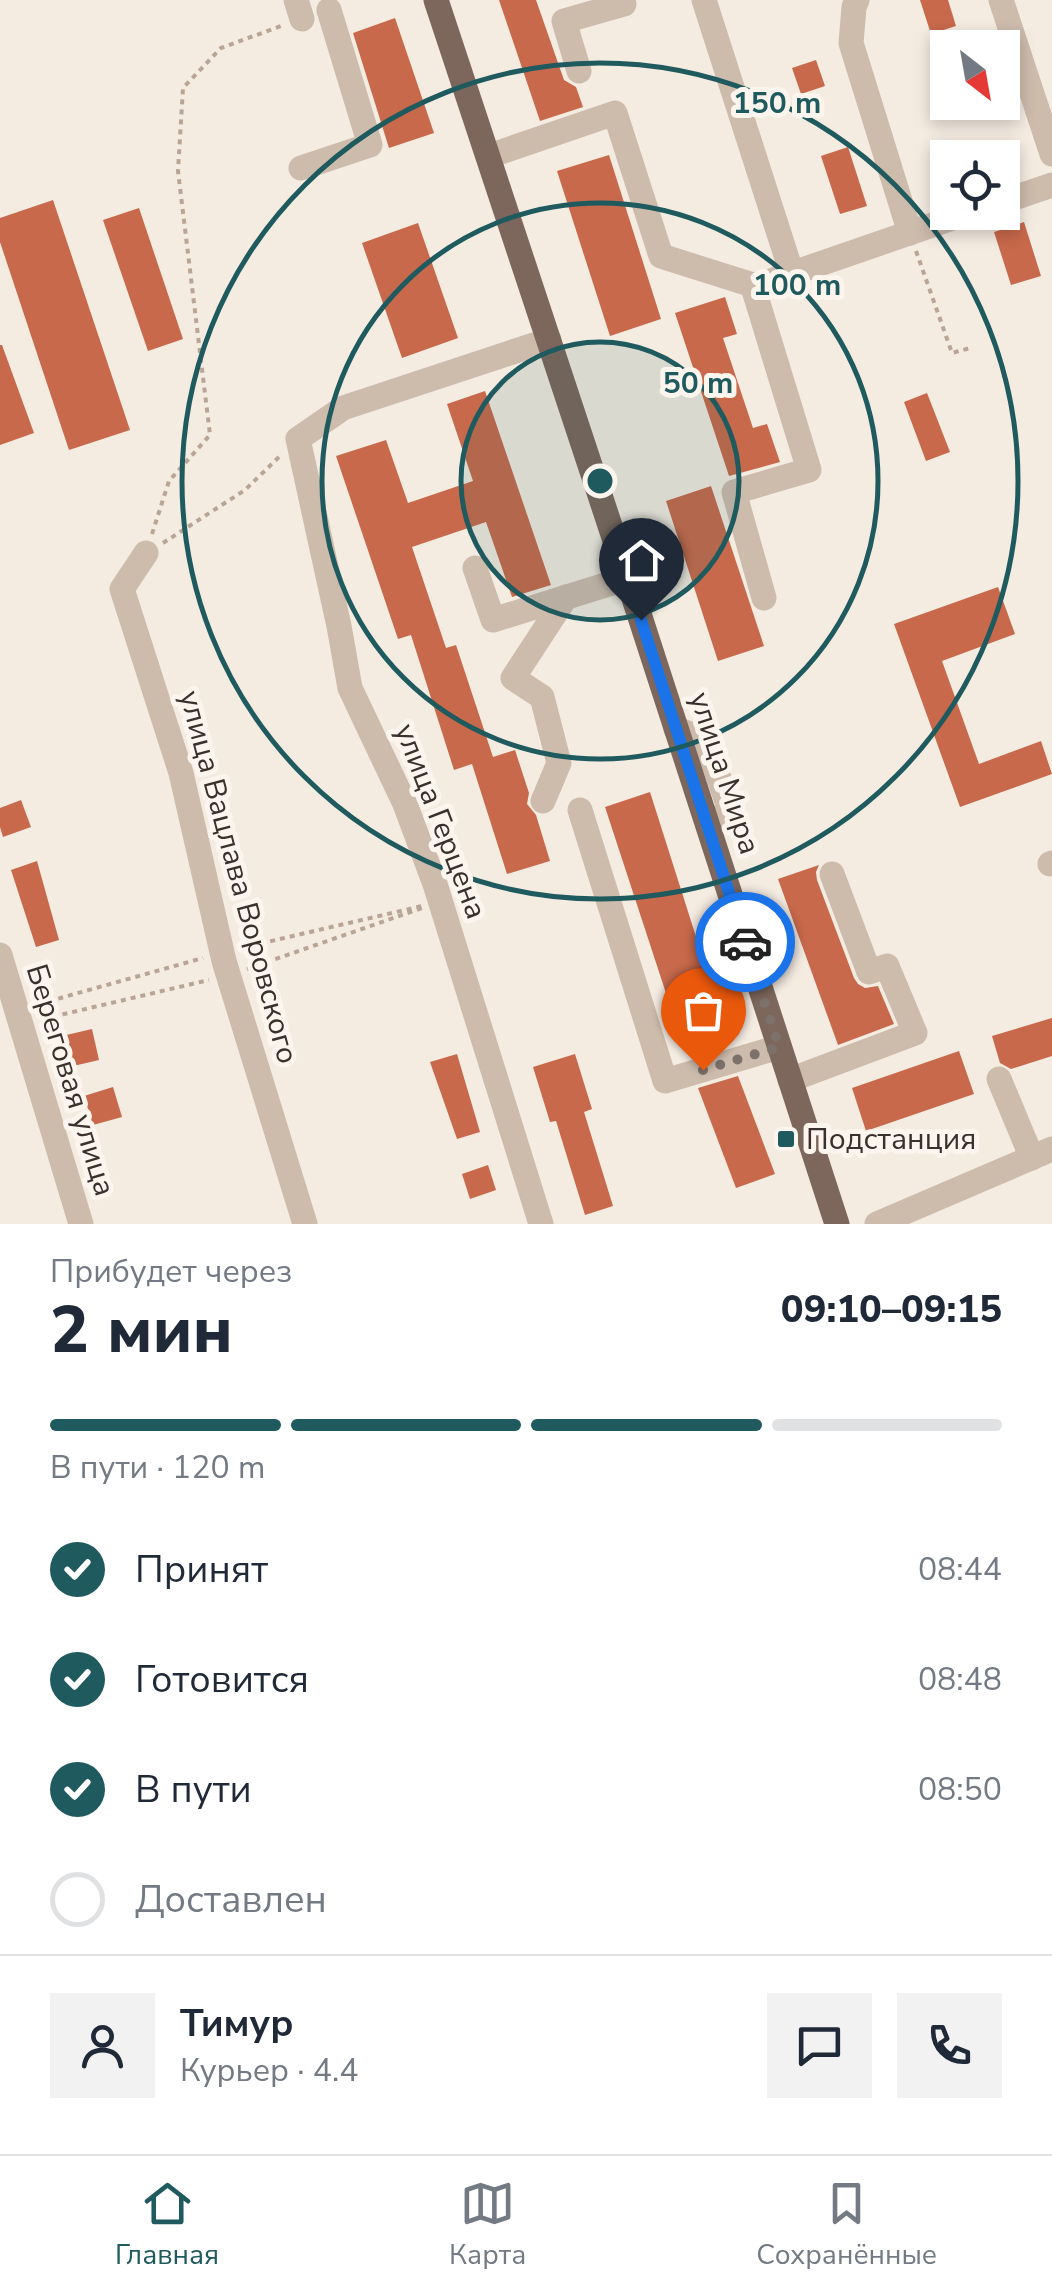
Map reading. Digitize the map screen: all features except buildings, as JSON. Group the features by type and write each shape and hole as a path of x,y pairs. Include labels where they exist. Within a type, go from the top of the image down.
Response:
{"main road":[{"name":"улица Мира","path":"436,0 836,1224"}],"street":[{"path":"704,0 792,274"},
{"path":"857,0 851,43 910,232"},
{"path":"1001,0 1052,154"},
{"path":"579,71 564,22 627,1"},
{"path":"301,168 370,145 329,10"},
{"path":"489,156 614,114 661,256 754,286 930,225"},
{"path":"1020,196 1052,186"},
{"path":"754,286 809,470 734,492 764,598"},
{"path":"298,439 343,408 550,340"},
{"name":"улица Герцена","path":"298,439 350,688 405,804 436,884 540,1224"},
{"name":"улица Вацлава Воровского","path":"146,553 122,589 181,773 224,961 305,1224"},
{"path":"475,568 493,620 628,578"},
{"path":"543,801 559,764 542,697 513,678 566,597"},
{"path":"580,810 665,1081 779,1047"},
{"path":"790,1080 916,1034 888,966 870,972 832,874"},
{"name":"Береговая улица","path":"0,955 80,1224"},
{"path":"878,1224 1042,1153 999,1079"}],"path":[{"path":"146,553 169,480 210,435 178,170 182,88 222,48 299,10"},
{"path":"910,232 952,353 970,348"},
{"path":"146,553 245,490 298,439"}],"way so far":[{"path":"703,1070 779,1047 745,942"}],"place":[{"name":"Подстанция","path":"786,1139"}],"route":[{"path":"641,620 745,942"}]}
